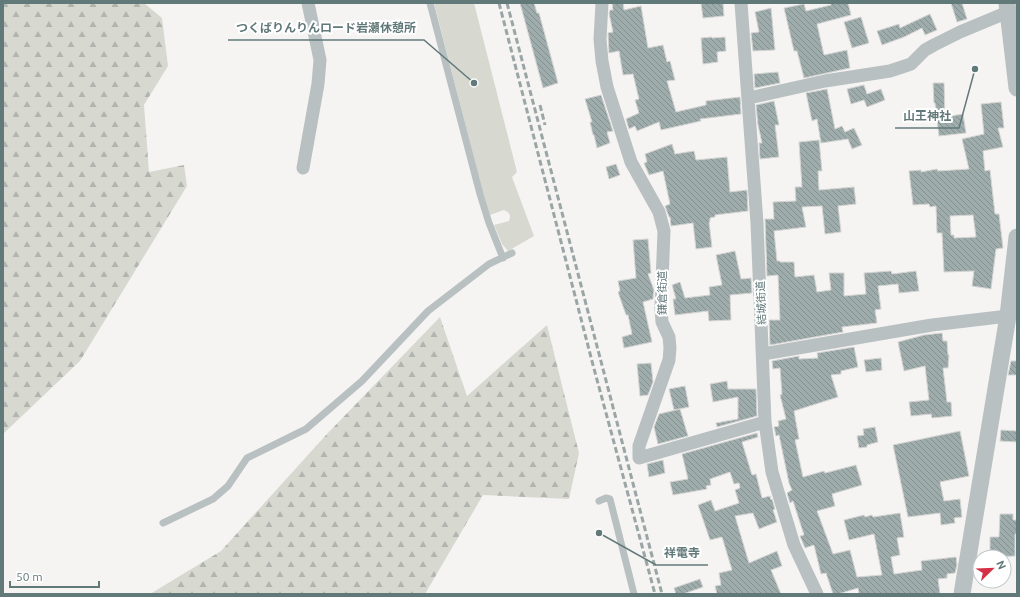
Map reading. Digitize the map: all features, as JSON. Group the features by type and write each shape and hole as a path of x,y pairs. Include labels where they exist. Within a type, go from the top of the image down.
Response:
{"street":[{"path":"303,168 318,84 320,60 308,3"},
{"name":"鎌倉街道","path":"602,3 600,39 607,87 631,162 659,212 664,231 660,308 662,322 669,337 669,360 639,446 639,458 765,422"},
{"name":"結城街道","path":"741,3 757,222 765,422 772,472 794,546 814,593"},
{"path":"749,98 824,81 890,71 911,64 925,50 1008,7 1017,88"},
{"path":"962,594 1013,316 1017,237"},
{"path":"763,354 932,325 1013,316"}],"lane":[{"path":"430,3 488,222 503,258"},
{"path":"163,523 213,499 228,486 247,458 306,429 362,381 428,311 489,264 512,253"},
{"path":"599,501 606,498 610,499 634,594"}],"green space":[{"path":"3,3 144,3 162,18 168,66 144,105 149,172 184,165 187,186 80,361 3,434"},
{"path":"434,3 474,3 517,172 512,177 534,236 508,251 502,244 494,225 509,221 510,214 504,210 490,215"},
{"path":"440,317 467,396 547,325 579,453 569,499 483,495 425,594 150,594 221,551 326,435"}],"building":[{"path":"520,3 534,3 537,13 539,13 558,83 543,88"},
{"path":"612,3 623,3 624,10 641,6 648,48 663,45 667,62 670,61 675,80 667,81 676,112 706,105 706,101 740,97 741,114 700,119 701,121 661,130 659,122 637,131 635,126 629,129 626,119 639,113 635,100 639,99 633,74 623,75 619,51 609,53 608,33 613,32 609,13 610,10 613,10"},
{"path":"701,3 723,3 724,16 703,18"},
{"path":"830,3 848,3 851,15 817,24 824,55 847,50 850,68 804,78 797,51 794,51 784,8 804,4 806,11 831,5"},
{"path":"951,3 962,3 967,19 957,22"},
{"path":"771,8 775,50 753,51 751,33 759,32 755,12"},
{"path":"930,14 937,30 925,35 922,28 904,37 882,45 877,31 899,24 900,28"},
{"path":"861,17 869,43 852,48 844,22"},
{"path":"725,37 726,51 717,52 718,62 703,64 701,38"},
{"path":"778,72 780,83 755,88 754,74"},
{"path":"933,83 944,83 945,117 963,114 966,133 939,136 934,103"},
{"path":"864,85 867,94 881,89 885,100 867,107 864,100 851,104 847,89"},
{"path":"827,89 835,129 842,126 845,132 854,128 862,145 852,149 848,139 821,143 817,119 812,121 806,93"},
{"path":"601,95 613,131 607,132 610,143 597,148 590,122 592,122 585,99"},
{"path":"774,101 779,125 775,125 779,157 760,159 759,143 762,143 756,105"},
{"path":"1001,102 1004,128 998,128 1003,147 983,151 985,171 990,170 995,214 999,214 1003,248 996,249 991,289 972,286 974,271 944,272 942,233 937,233 936,206 930,207 929,204 913,205 909,171 921,170 921,172 937,169 938,171 969,169 962,139 984,134 981,104","holes":["973,215 976,237 954,238 954,235 951,235 950,216"]},
{"path":"819,140 822,171 818,171 819,190 854,187 856,204 838,206 841,232 825,234 822,206 802,207 806,227 774,231 777,261 794,262 795,277 814,275 817,292 831,290 829,273 844,273 844,296 866,294 864,273 891,271 892,274 916,271 919,291 899,293 898,284 878,286 881,309 875,310 877,323 842,327 843,332 770,345 769,320 780,320 778,275 767,276 765,219 774,219 773,202 796,201 795,187 802,187 799,142"},
{"path":"672,144 675,154 694,151 696,160 727,157 730,192 747,190 748,211 715,215 715,217 710,218 709,222 712,247 696,249 693,223 671,226 670,217 665,206 670,204 663,171 649,175 644,163 647,162 645,154"},
{"path":"616,164 620,175 609,179 606,167"},
{"path":"648,239 651,273 648,274 654,290 653,299 643,302 652,342 624,348 622,337 632,334 628,315 626,315 618,292 620,291 618,281 636,278 633,240"},
{"path":"735,251 741,279 751,278 752,293 730,295 731,320 709,321 708,311 675,315 673,299 676,299 672,285 680,282 685,298 710,295 709,287 722,285 716,255"},
{"path":"942,333 943,341 947,341 949,355 948,368 943,368 947,402 951,402 952,416 932,418 931,414 911,416 909,402 929,400 925,366 904,371 898,342 924,335"},
{"path":"854,347 858,367 841,371 841,374 831,375 838,397 794,411 799,439 795,440 803,477 824,471 825,473 856,465 862,485 832,494 835,506 817,511 833,554 850,550 857,577 882,575 874,534 849,540 844,520 864,515 865,517 872,515 873,517 900,513 904,537 897,538 900,555 891,557 894,574 922,570 921,561 956,557 957,565 955,573 947,574 947,578 938,579 940,594 859,594 858,588 833,594 826,573 821,574 814,545 805,548 800,536 804,535 793,501 790,503 787,493 792,490 789,483 779,435 776,436 774,427 779,426 778,421 786,419 780,395 782,394 780,368 773,369 772,361 799,356 799,359 818,358 817,353"},
{"path":"881,358 882,370 866,372 864,360"},
{"path":"1011,361 1017,361 1017,375 1008,375"},
{"path":"651,363 653,382 648,395 640,396 637,364"},
{"path":"727,381 728,389 756,389 757,416 717,427 716,423 738,419 738,397 713,402 710,384"},
{"path":"685,386 689,407 674,410 669,389"},
{"path":"680,409 688,436 658,444 654,427 659,414"},
{"path":"875,427 878,442 867,445 867,447 859,448 857,436 864,435 863,429"},
{"path":"1001,430 1017,431 1017,442 1000,441"},
{"path":"960,431 969,476 940,482 944,501 960,499 962,517 954,518 955,523 941,525 940,513 908,517 893,445"},
{"path":"757,433 758,437 742,442 752,475 756,474 762,498 770,496 771,500 772,499 775,509 773,510 777,522 759,529 753,513 735,516 749,563 777,551 782,566 771,570 781,594 717,594 715,586 721,585 719,573 732,570 722,537 710,540 698,505 711,500 715,511 739,503 735,490 740,488 739,483 734,484 730,472 710,479 711,485 706,486 707,489 673,495 670,482 688,479 682,454"},
{"path":"663,460 665,473 649,477 647,464"},
{"path":"1000,514 1013,514 1013,520 1017,520 1017,534 1015,534 1015,556 1012,556 1012,549 990,549 990,537 999,537"},
{"path":"700,579 703,587 683,594 676,594 674,588"}],"railway":[{"path":"499,3 593,365 655,594"},
{"path":"507,3 662,594"},
{"path":"540,105 545,125"}],"place":[{"name":"山王神社","path":"975,69"},
{"name":"つくばりんりんロード岩瀬休憩所","path":"474,83"},
{"name":"祥電寺","path":"599,533"}]}
